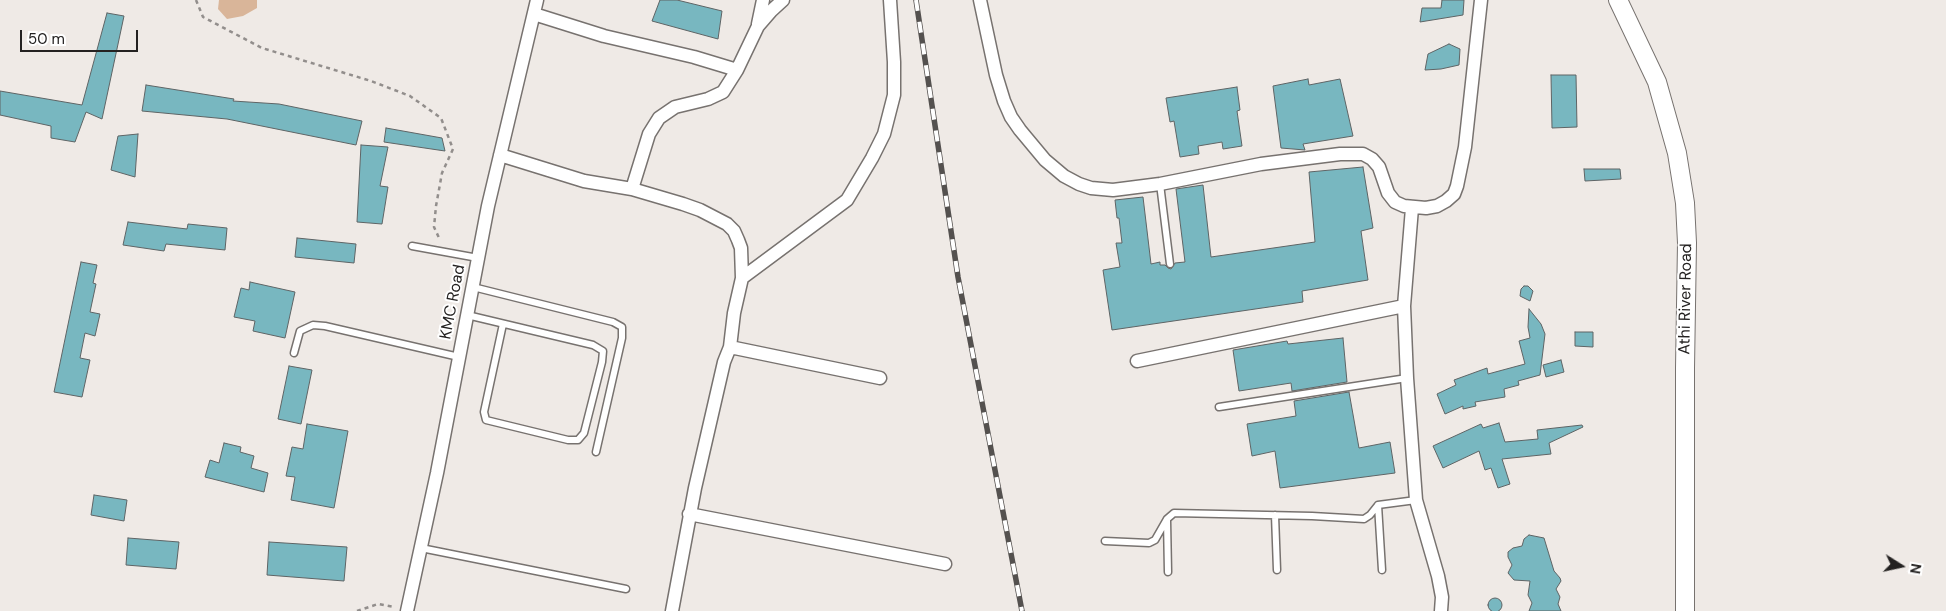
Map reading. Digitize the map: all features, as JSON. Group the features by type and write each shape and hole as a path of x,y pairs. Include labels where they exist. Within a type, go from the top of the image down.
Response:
{"main road":[{"name":"Athi River Road","path":"1618,0 1657,82 1677,152 1685,203 1687,243 1684,611"}],"street":[{"name":"KMC Road","path":"407,610 478,258 500,155 537,0"},
{"path":"758,26 763,0"},
{"path":"632,189 649,134 659,118 675,107 708,100 723,92 737,70 758,26 770,11 783,0"},
{"path":"742,278 847,200 872,158 884,134 894,95 890,0"},
{"path":"980,0 992,59 1004,101 1020,130 1045,160 1064,176 1092,188 1113,190 1160,184 1261,164 1340,154 1364,154 1379,166 1388,193 1395,202 1412,208 1437,206 1454,194 1457,186 1465,147 1481,0"},
{"path":"534,14 604,36 694,56 737,70"},
{"path":"500,155 584,181 632,189 700,210 727,224 734,231 741,248 742,278 734,313 730,347 724,362 690,514 672,611"},
{"path":"1412,208 1404,306 1407,378 1416,500 1438,576 1442,597 1441,611"},
{"path":"1137,361 1404,306"},
{"path":"730,347 880,378"},
{"path":"690,514 945,564"}],"lane":[{"path":"1160,184 1170,264"},
{"path":"412,246 478,258"},
{"path":"473,288 613,322 622,327 622,338 596,452"},
{"path":"467,315 593,345 603,351 602,362 584,433 578,440 568,440 486,420 484,412 503,324"},
{"path":"294,354 300,331 312,325 325,326 459,357"},
{"path":"1219,407 1407,378"},
{"path":"1105,541 1149,543 1155,540 1166,519 1174,513 1275,514 1364,519 1378,505 1416,500"},
{"path":"1378,505 1382,570"},
{"path":"1275,514 1278,570"},
{"path":"1166,519 1168,572"},
{"path":"421,548 626,589"}],"path":[{"path":"196,0 203,17 262,48 371,81 410,96 441,118 453,150 442,173 434,227 442,247 456,254"},
{"path":"357,611 378,604 407,610"}],"shaded area":[{"path":"219,0 257,0 257,8 243,16 227,19 218,9"}],"building":[{"path":"660,0 677,0 722,11 718,39 652,21"},
{"path":"1442,0 1464,0 1463,15 1420,22 1422,8 1441,8"},
{"path":"107,13 124,16 102,119 86,112 75,142 51,138 51,126 0,115 0,91 82,105"},
{"path":"1449,44 1460,49 1459,65 1425,70 1428,54"},
{"path":"1551,75 1576,75 1577,127 1552,128"},
{"path":"1308,79 1309,85 1340,79 1353,136 1303,144 1305,150 1281,148 1273,86"},
{"path":"146,85 234,99 233,101 279,104 362,121 356,145 227,119 142,111"},
{"path":"1237,87 1240,110 1237,111 1242,146 1223,149 1222,142 1198,146 1199,154 1180,157 1174,121 1170,122 1166,98"},
{"path":"386,128 442,138 445,151 384,142"},
{"path":"138,134 135,177 111,170 118,136"},
{"path":"361,145 388,147 380,186 388,187 382,224 357,222"},
{"path":"1363,167 1373,228 1361,231 1368,280 1302,291 1303,302 1112,330 1103,270 1120,267 1116,243 1122,243 1115,200 1143,197 1151,264 1160,262 1160,265 1165,265 1171,269 1175,263 1185,262 1176,189 1203,185 1211,257 1315,242 1309,172"},
{"path":"1584,169 1620,169 1621,179 1585,181"},
{"path":"128,222 187,229 188,224 227,228 225,250 166,244 164,251 123,245"},
{"path":"297,238 356,244 354,263 295,257"},
{"path":"81,262 97,265 93,283 96,284 90,312 100,314 95,336 85,333 80,358 90,360 82,397 54,392"},
{"path":"250,282 295,292 285,338 253,331 255,321 234,317 241,288 249,290"},
{"path":"1524,286 1528,286 1533,291 1530,301 1520,296 1521,289"},
{"path":"1529,309 1541,324 1545,334 1540,375 1518,381 1519,385 1504,389 1505,397 1475,402 1476,406 1463,409 1463,406 1445,414 1437,394 1456,385 1454,380 1487,368 1488,374 1525,364 1519,341 1530,338 1528,327"},
{"path":"1575,332 1593,332 1593,347 1575,346"},
{"path":"1343,338 1347,382 1292,391 1291,383 1239,391 1233,350 1287,341 1288,344"},
{"path":"1561,360 1564,372 1546,377 1543,365"},
{"path":"289,366 312,370 301,424 278,419"},
{"path":"1349,392 1359,448 1390,442 1395,473 1280,488 1275,451 1252,456 1247,424 1296,416 1294,401"},
{"path":"1499,423 1505,442 1538,439 1537,430 1582,425 1583,427 1549,443 1551,454 1502,459 1510,484 1498,488 1491,468 1485,470 1479,451 1443,468 1433,446 1481,424 1483,428"},
{"path":"307,424 348,431 334,508 291,500 295,477 286,476 292,447 303,449"},
{"path":"224,443 241,447 240,452 254,456 251,468 268,473 264,492 205,477 210,460 219,463"},
{"path":"94,495 127,500 124,521 91,515"},
{"path":"1529,535 1544,538 1554,571 1561,581 1556,589 1560,597 1558,604 1561,611 1529,611 1532,603 1528,595 1530,581 1514,580 1508,573 1512,565 1508,552 1513,548 1522,546 1524,539"},
{"path":"128,538 179,542 176,569 126,565"},
{"path":"269,542 347,547 344,581 267,575"},
{"path":"1495,598 1500,600 1502,605 1500,610 1495,612 1490,610 1488,605 1490,600"}],"railway":[{"path":"916,0 958,277 1022,611"}]}
